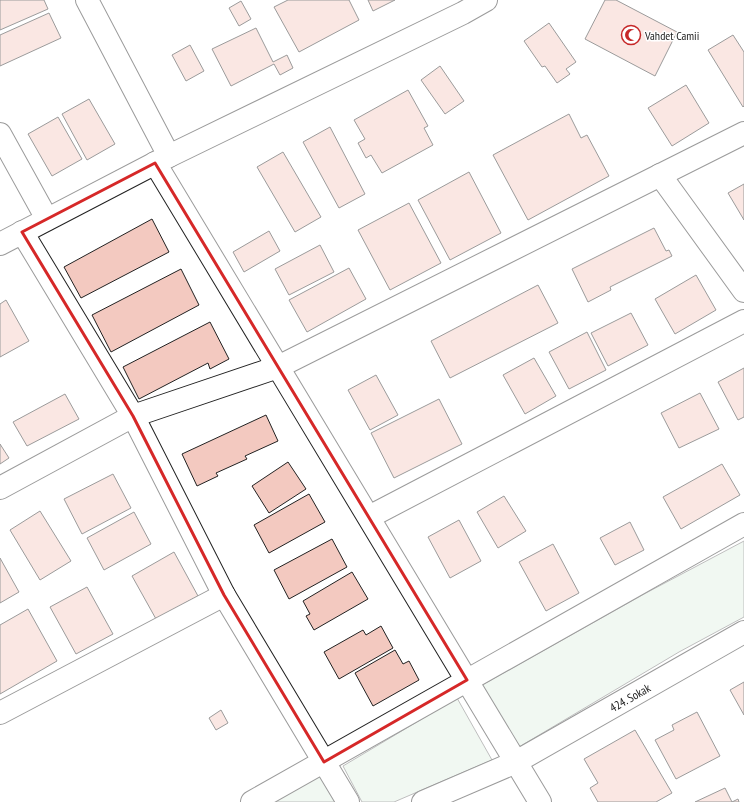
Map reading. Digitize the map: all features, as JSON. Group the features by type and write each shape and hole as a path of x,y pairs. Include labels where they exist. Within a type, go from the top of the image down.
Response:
{"street":[{"path":"87,0 162,160 278,367 540,802"},
{"path":"0,244 459,6 486,0"},
{"path":"0,488 133,416 278,367 744,132"},
{"path":"0,134 47,219"},
{"path":"660,175 744,291"},
{"path":"22,232 133,416 224,595 348,802"},
{"path":"369,518 744,321"},
{"path":"252,802 744,524"},
{"path":"0,713 224,595"},
{"name":"424. Sokak","path":"423,802 516,762 744,632"}],"highlighted area":[{"path":"155,163 467,680 324,762 224,595 133,416 22,232"}],"green space":[{"path":"744,541 744,617 679,652 519,747 482,685 646,593"},
{"path":"457,698 492,760 394,802 362,802 343,766"},
{"path":"320,774 336,802 269,802"}],"building":[{"path":"0,0 44,0 48,9 0,30"},
{"path":"288,0 349,0 359,20 299,52 274,7"},
{"path":"368,0 395,0 373,11"},
{"name":"Vahdet Camii","path":"605,0 616,0 677,32 655,76 585,39"},
{"path":"241,1 251,19 239,26 229,8"},
{"path":"49,13 61,38 0,66 0,35"},
{"path":"549,23 576,62 566,69 570,74 557,83 545,66 542,67 524,41"},
{"path":"256,28 273,62 287,55 293,68 280,75 274,64 231,86 212,49"},
{"path":"733,35 744,52 743,107 708,50"},
{"path":"190,45 204,71 186,81 172,55"},
{"path":"440,66 464,101 445,114 421,80"},
{"path":"686,85 709,123 672,146 648,108"},
{"path":"408,90 428,126 424,128 433,145 382,173 371,155 366,158 358,143 365,139 354,120"},
{"path":"89,99 115,144 87,160 62,114"},
{"path":"569,114 581,138 587,135 609,176 528,220 493,155"},
{"path":"58,117 82,159 52,176 28,134"},
{"path":"330,127 365,194 339,208 303,142"},
{"path":"283,152 321,217 295,232 257,167"},
{"path":"469,172 501,233 450,260 418,200"},
{"path":"744,184 744,220 728,193"},
{"path":"409,203 441,263 390,290 358,230"},
{"path":"152,219 169,252 81,298 64,267"},
{"path":"654,228 666,251 669,250 672,256 610,287 611,290 588,302 572,269"},
{"path":"269,231 280,251 244,272 233,252"},
{"path":"320,245 334,272 289,295 275,269"},
{"path":"349,268 366,299 307,332 289,300"},
{"path":"181,269 199,305 111,352 92,315"},
{"path":"696,275 716,310 675,334 655,299"},
{"path":"538,285 558,323 450,378 431,341"},
{"path":"6,300 29,341 0,357 0,304"},
{"path":"631,313 648,345 608,366 591,333"},
{"path":"210,322 229,359 210,369 208,363 139,399 123,367"},
{"path":"587,332 606,370 569,389 549,352"},
{"path":"534,358 556,396 525,414 503,375"},
{"path":"744,368 744,417 738,420 718,382"},
{"path":"376,375 398,415 370,430 348,390"},
{"path":"700,393 719,429 679,448 661,413"},
{"path":"65,394 79,419 27,446 13,422"},
{"path":"439,399 462,444 394,478 371,433"},
{"path":"266,415 278,441 245,456 247,459 216,473 218,476 197,486 182,454"},
{"path":"0,444 9,458 0,464"},
{"path":"288,462 306,489 269,513 252,486"},
{"path":"722,464 740,495 681,529 663,497"},
{"path":"113,474 131,508 82,534 64,499"},
{"path":"309,494 325,522 269,553 254,525"},
{"path":"504,496 526,531 498,548 477,512"},
{"path":"40,511 71,561 40,580 10,530"},
{"path":"134,512 151,544 104,570 87,538"},
{"path":"459,520 481,561 450,578 428,537"},
{"path":"630,522 644,550 615,565 600,538"},
{"path":"332,539 347,567 289,599 274,570"},
{"path":"553,544 579,593 546,611 519,562"},
{"path":"174,552 198,596 156,619 132,576"},
{"path":"0,558 19,592 0,603"},
{"path":"352,572 368,599 314,630 306,616 310,614 303,601"},
{"path":"87,587 113,634 76,654 50,607"},
{"path":"28,609 57,661 0,694 0,625"},
{"path":"381,626 393,648 339,679 324,652 363,630 366,635"},
{"path":"395,650 403,664 409,661 419,680 373,706 355,673"},
{"path":"744,682 744,715 730,690"},
{"path":"221,710 228,723 216,730 209,718"},
{"path":"697,712 720,756 676,779 655,740 674,730 672,725"},
{"path":"635,730 672,793 656,802 598,802 590,788 598,783 584,759"},
{"path":"725,788 732,802 695,802"},
{"path":"738,799 739,802 732,802"}],"place":[{"name":"Vahdet Camii","path":"631,35"}]}
